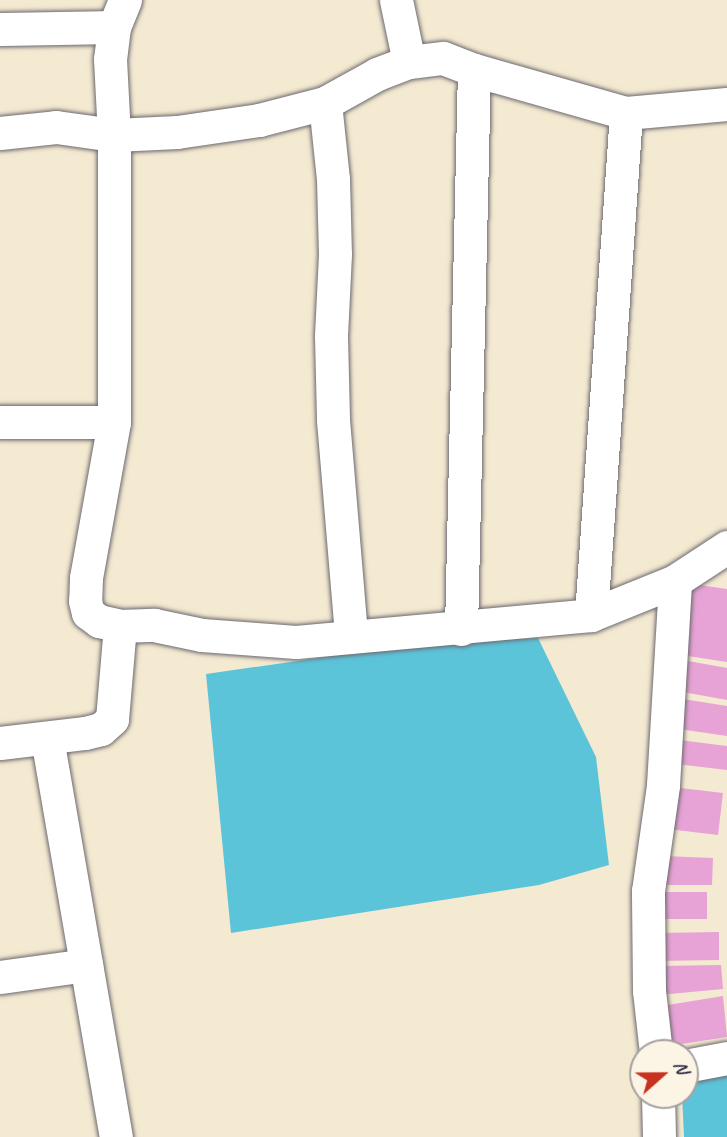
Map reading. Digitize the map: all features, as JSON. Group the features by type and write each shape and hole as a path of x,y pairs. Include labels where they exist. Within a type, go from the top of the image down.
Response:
{"street":[{"path":"396,0 409,62"},
{"path":"0,29 119,13 110,59 114,135 114,422 86,578 85,601 88,613 99,621 120,626 154,625 202,635 296,642 591,615 675,581 727,547"},
{"path":"0,133 56,127 114,135 191,130 259,120 325,103 377,74 409,62 443,58 474,70 626,113 727,104"},
{"path":"461,629 474,70"},
{"path":"325,103 334,204 333,420 351,635"},
{"path":"591,615 626,113"},
{"path":"0,422 114,422"},
{"path":"654,1039 649,991 648,891 663,785 675,581"},
{"path":"0,743 101,729 112,719 120,626"},
{"path":"47,738 116,1137"},
{"path":"0,977 86,965"},
{"path":"699,1063 727,1058"},
{"path":"658,1109 659,1137"}],"water":[{"path":"538,638 596,757 609,865 539,885 231,933 206,674 416,644"},
{"path":"727,1065 727,1137 684,1137 683,1109 699,1109 699,1070"}],"building":[{"path":"685,583 727,589 727,662 675,654"},
{"path":"688,661 727,668 727,700 683,692"},
{"path":"683,699 727,706 727,736 679,729"},
{"path":"679,740 727,746 727,770 676,764"},
{"path":"672,787 723,793 718,835 668,829"},
{"path":"663,856 713,858 712,885 663,885"},
{"path":"662,892 707,892 707,919 662,919"},
{"path":"719,932 719,960 657,961 657,933"},
{"path":"721,965 723,989 659,995 658,966"},
{"path":"723,996 727,1037 699,1041 699,1039 667,1039 662,1006"}]}
